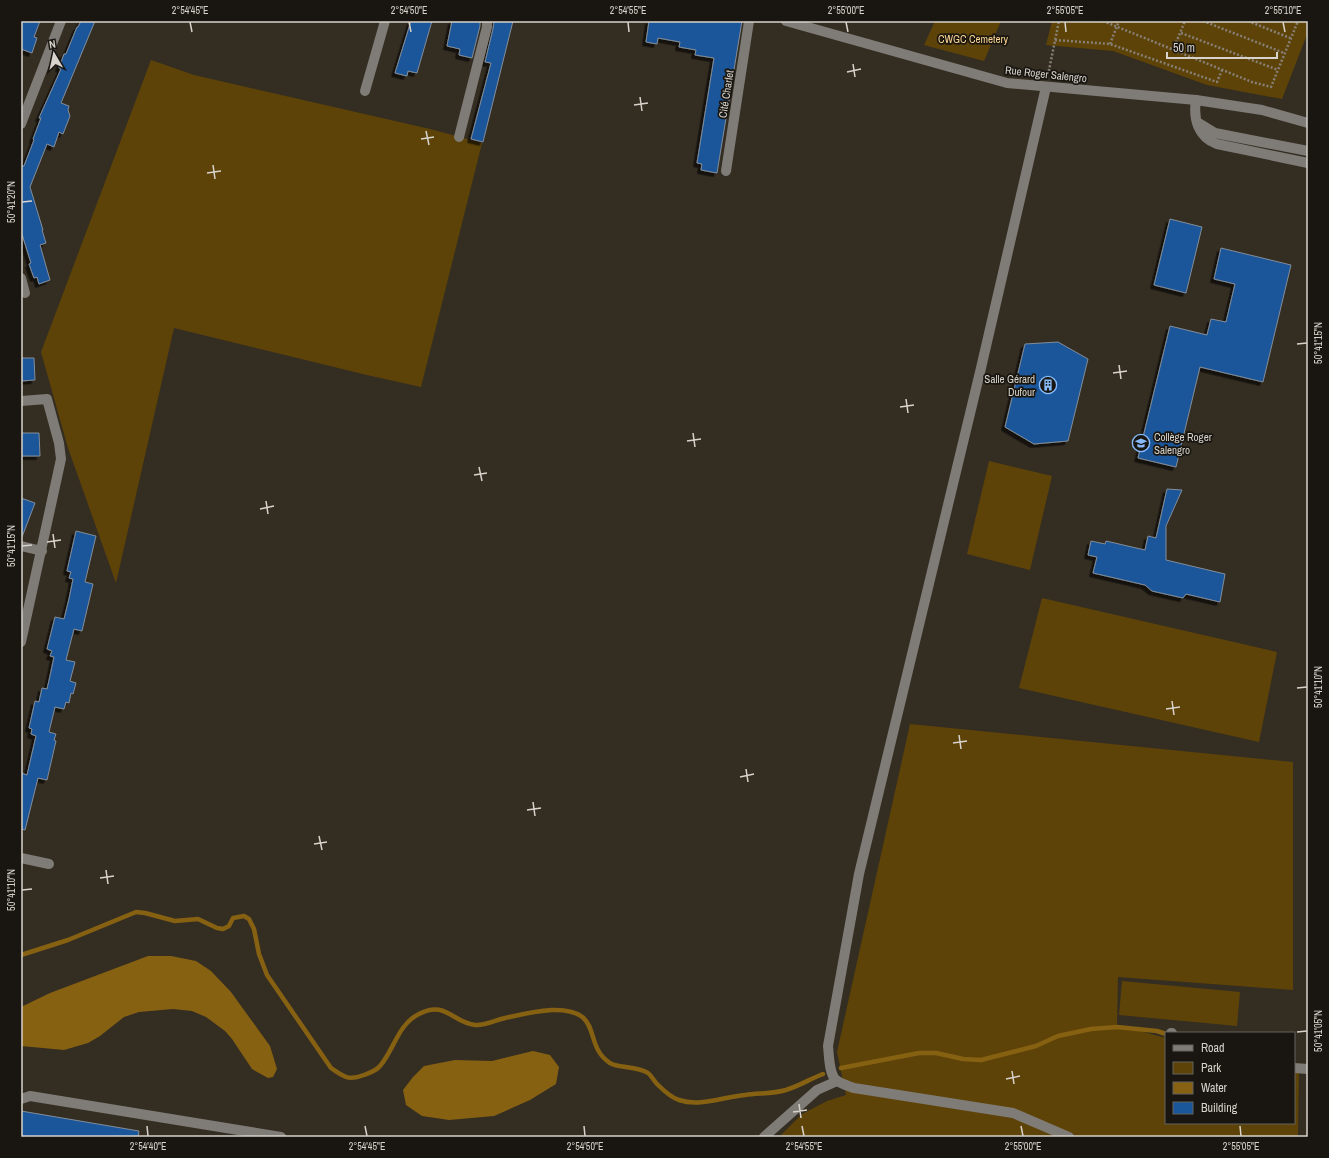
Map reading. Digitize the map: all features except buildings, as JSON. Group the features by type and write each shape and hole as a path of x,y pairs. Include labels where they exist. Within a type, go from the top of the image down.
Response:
{"street":[{"path":"21,124 61,21"},
{"path":"365,91 385,21"},
{"path":"459,137 487,27 487,21"},
{"name":"Cité Charlet","path":"726,171 749,21"},
{"name":"Rue Roger Salengro","path":"786,21 814,25 993,80 1046,87 1196,100 1262,110 1308,123"},
{"path":"1046,87 981,368 859,874 828,1046 829,1062 835,1079 854,1088 1013,1113 1069,1137"},
{"path":"1196,100 1194,111 1196,122 1203,135 1213,143 1308,163"},
{"path":"1196,122 1215,133 1308,151"},
{"path":"21,278 25,293"},
{"path":"21,401 47,399 59,443 61,459 21,642"},
{"path":"21,546 42,551"},
{"path":"21,858 49,864"},
{"path":"1295,1068 1308,1069"},
{"path":"764,1137 817,1090 835,1079"},
{"path":"21,1099 30,1096 281,1137"}],"path":[{"path":"1046,87 1059,21"},
{"path":"1103,21 1252,82 1271,87 1297,22 1293,21"},
{"path":"1110,44 1119,21"},
{"path":"1173,50 1186,21"},
{"path":"1204,21 1284,53"},
{"path":"1248,21 1290,38"},
{"path":"1180,33 1278,70"},
{"path":"1055,40 1110,44 1217,82 1222,70"}],"green space":[{"name":"CWGC Cemetery","path":"935,21 1001,21 984,61 924,45"},
{"path":"1052,21 1308,21 1308,32 1282,99 1207,85 1113,51 1046,45"},
{"path":"151,60 194,75 430,129 482,143 421,387 174,328 116,583 68,448 41,352"},
{"path":"989,461 1052,476 1030,570 967,554"},
{"path":"1042,598 1277,652 1259,742 1019,688"},
{"path":"910,724 1293,762 1293,990 1118,977 1117,1025 1165,1038 1165,1124 1295,1124 1295,1071 1299,1073 1298,1137 779,1137 802,1114 827,1101 846,1095 837,1052"},
{"path":"1122,981 1240,992 1237,1026 1119,1015"}],"water":[{"path":"148,956 171,956 196,961 211,971 231,992 270,1046 277,1069 273,1077 268,1078 252,1069 225,1031 206,1017 192,1011 173,1009 139,1012 124,1017 100,1036 88,1043 64,1050 21,1046 21,1007 50,993"},
{"path":"533,1051 550,1055 559,1067 556,1084 530,1100 494,1116 449,1120 422,1116 406,1105 403,1090 424,1066 455,1060 492,1061"}],"waterway":[{"path":"21,955 68,940 136,912 175,921 198,919 217,928 223,929 229,926 233,918 244,916 249,919 254,929 259,954 267,975 331,1068 343,1076 350,1078 359,1077 377,1069 385,1060 406,1024 419,1014 435,1009 475,1025 485,1024 532,1012 552,1010 569,1011 580,1015 586,1021 596,1047 601,1055 610,1063 617,1066 644,1071 649,1074 664,1091 676,1099 687,1102 712,1101 750,1094 771,1093 786,1090 823,1074"},
{"path":"841,1068 919,1053 936,1053 963,1059 981,1060 1036,1046 1058,1036 1091,1029 1117,1027 1157,1031 1165,1034"}],"place":[{"name":"Salle Gérard Dufour","path":"1048,385"},
{"name":"Collège Roger Salengro","path":"1141,443"}]}
